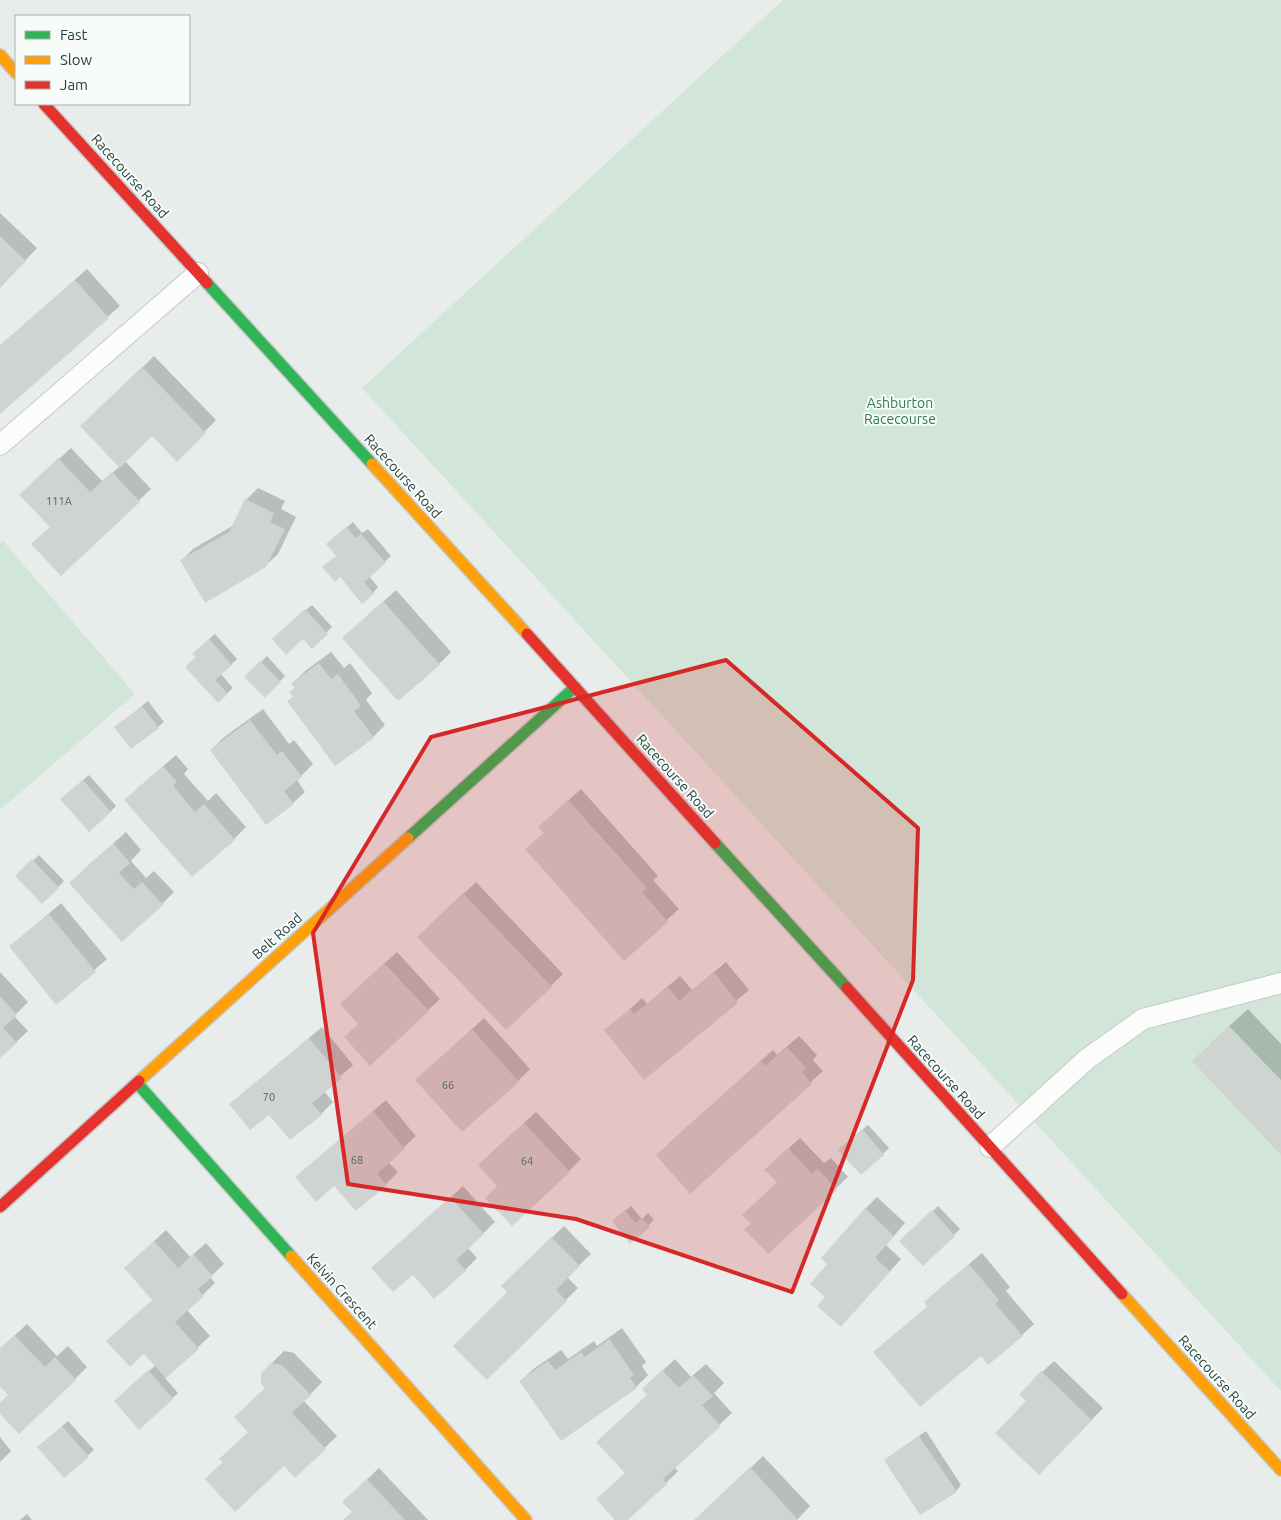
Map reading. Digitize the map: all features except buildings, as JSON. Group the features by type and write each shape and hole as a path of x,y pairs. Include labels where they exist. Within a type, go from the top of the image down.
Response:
{"street":[{"path":"0,56 15,72"},
{"name":"Racecourse Road","path":"45,105 575,687 1281,1470"},
{"name":"Belt Road","path":"0,1207 575,687"},
{"name":"Kelvin Crescent","path":"137,1083 526,1520"}],"lane":[{"path":"0,445 198,273"},
{"path":"990,1147 1088,1059 1143,1019 1281,983"}],"highlighted area":[{"path":"726,660 918,828 913,980 792,1292 576,1219 348,1184 313,933 431,737"}],"green space":[{"name":"Ashburton Racecourse","path":"783,0 1281,0 1281,1391 362,388"},
{"path":"3,541 135,694 0,810 0,544"}],"traffic: fast":[{"path":"207,283 372,464"},
{"path":"408,838 575,687"},
{"path":"715,843 847,988"},
{"path":"137,1083 291,1256"}],"traffic: slow":[{"path":"0,55 15,72"},
{"path":"372,464 527,634"},
{"path":"139,1081 408,838"},
{"path":"291,1256 526,1520"},
{"path":"1122,1294 1281,1470"}],"traffic: jam":[{"path":"45,105 207,283"},
{"path":"527,634 715,843"},
{"path":"847,988 1122,1294"},
{"path":"0,1207 139,1081"}]}
